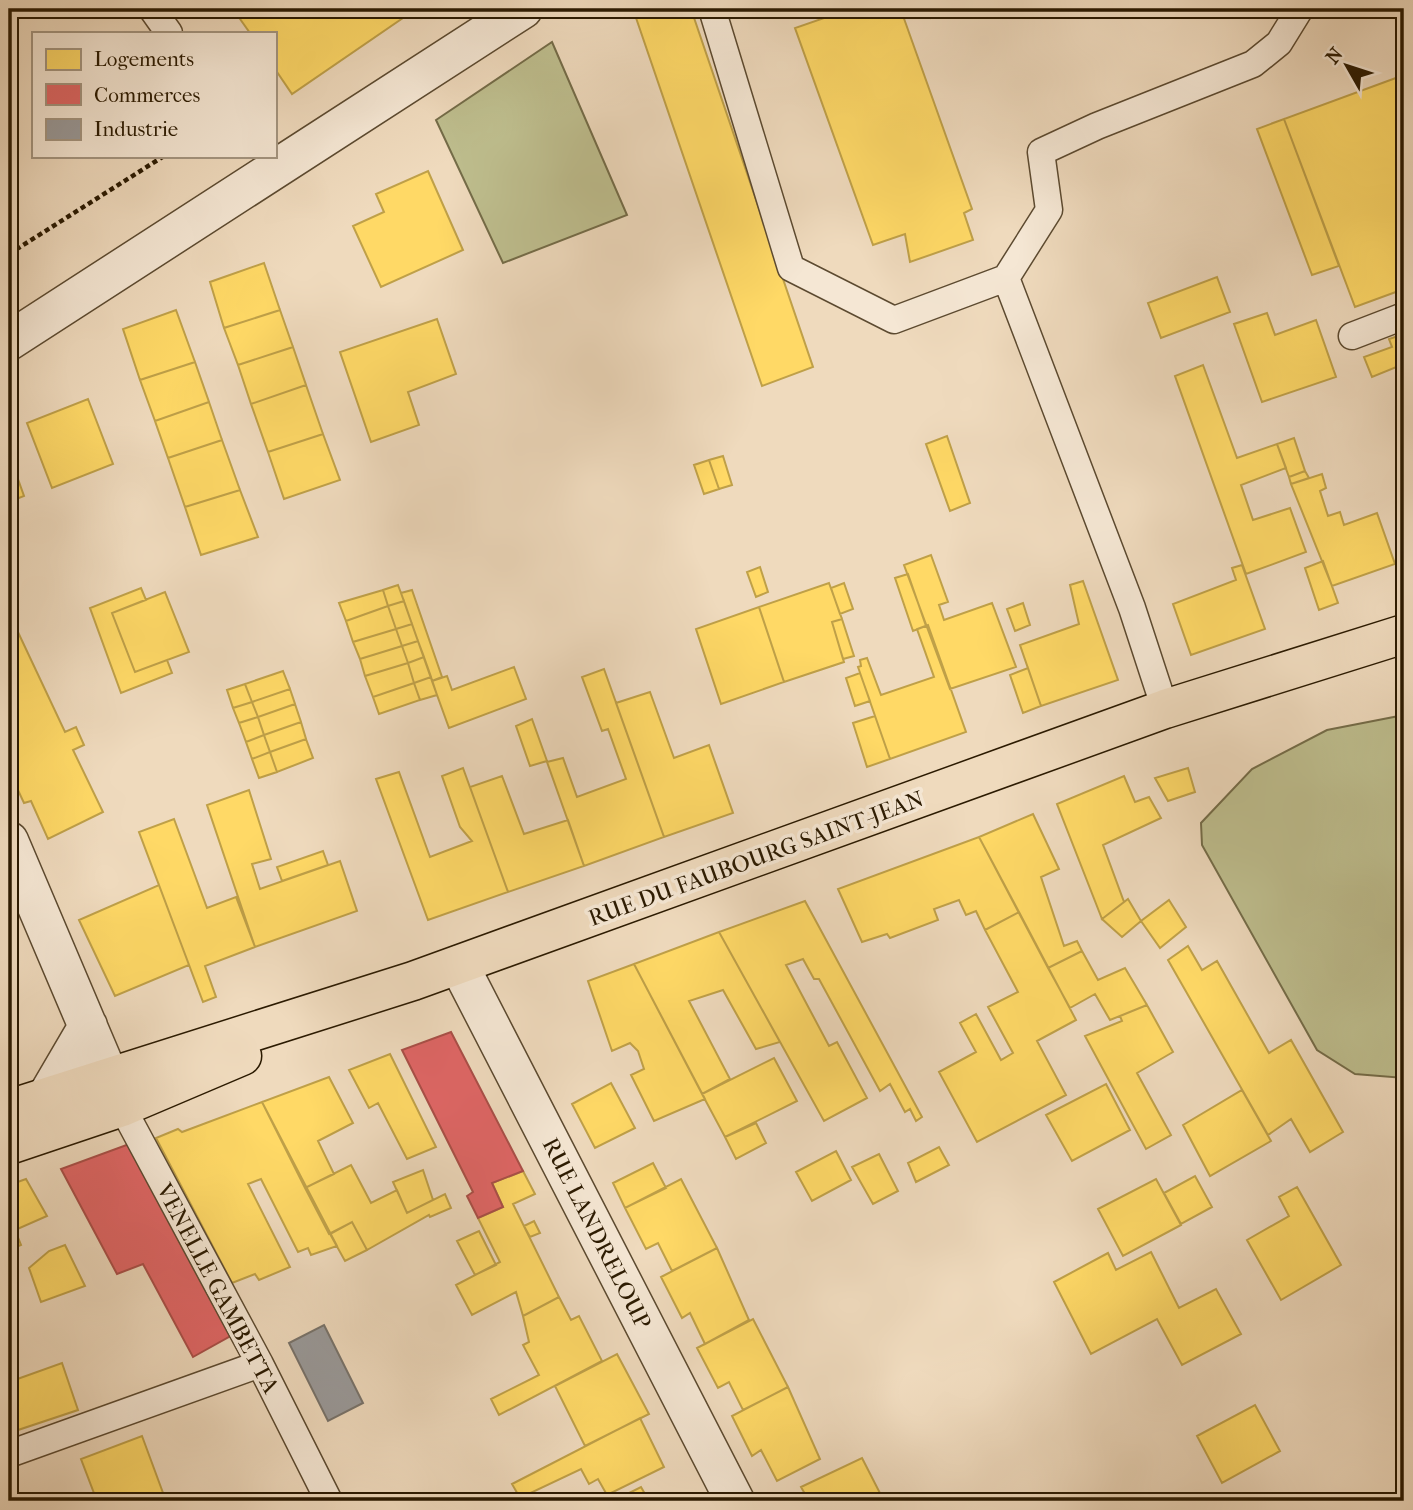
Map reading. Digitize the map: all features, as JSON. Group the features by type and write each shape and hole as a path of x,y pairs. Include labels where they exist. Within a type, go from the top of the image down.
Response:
{"main road":[{"name":"RUE DU FAUBOURG SAINT-JEAN","path":"114,1091 1165,709 1404,634"},
{"path":"9,1109 47,1096 114,1091"},
{"path":"9,1145 114,1091"}],"street":[{"path":"9,341 523,9"},
{"path":"9,841 89,1026 114,1091"},
{"name":"RUE LANDRELOUP","path":"459,965 735,1501"},
{"path":"47,1096 89,1026"}],"lane":[{"path":"152,9 168,32"},
{"path":"712,9 791,268 894,320 1006,278 1049,210 1041,152 1097,126 1254,64 1279,43 1300,9"},
{"path":"1006,278 1132,607 1165,709"},
{"path":"1352,337 1404,316"},
{"name":"VENELLE GAMBETTA","path":"114,1091 260,1364 329,1501"},
{"path":"9,1454 260,1364"}],"path":[{"path":"9,254 161,158"}],"green space":[{"path":"552,42 627,215 503,263 436,120"},
{"path":"1404,715 1404,1078 1355,1074 1317,1050 1202,845 1201,823 1252,769 1327,730"}],"building: Logements":[{"path":"233,9 416,9 292,94 276,70 276,32 249,32"},
{"path":"633,9 691,9 813,367 762,386"},
{"path":"850,9 914,9 902,13 972,209 964,213 973,240 910,262 905,234 873,245 795,28"},
{"path":"927,9 956,9 931,18"},
{"path":"1404,75 1404,289 1355,307 1284,119"},
{"path":"1284,119 1339,266 1312,275 1257,129"},
{"path":"428,171 463,250 381,287 353,226 384,212 376,194"},
{"path":"264,263 280,310 224,328 210,282"},
{"path":"1217,277 1230,312 1161,338 1148,303"},
{"path":"176,310 195,362 140,380 123,329"},
{"path":"280,310 293,347 238,365 224,328"},
{"path":"1267,313 1275,335 1316,320 1336,377 1262,402 1234,324"},
{"path":"437,319 456,374 408,392 419,425 371,442 340,352"},
{"path":"1404,334 1404,359 1397,361 1399,366 1372,377 1364,357 1392,347 1389,339"},
{"path":"293,347 306,385 251,404 238,365"},
{"path":"195,362 209,402 155,421 140,380"},
{"path":"1203,365 1237,458 1277,444 1286,468 1241,485 1253,520 1290,508 1306,552 1246,574 1175,376"},
{"path":"306,385 323,434 268,452 251,404"},
{"path":"88,399 113,464 52,488 27,423"},
{"path":"209,402 222,440 168,458 155,421"},
{"path":"323,434 340,480 284,499 268,452"},
{"path":"947,436 970,503 950,511 926,444"},
{"path":"1294,438 1305,471 1289,477 1277,444"},
{"path":"222,440 240,490 185,507 168,458"},
{"path":"9,454 24,496 9,502"},
{"path":"723,456 732,485 719,489 709,460"},
{"path":"709,460 719,489 704,494 694,465"},
{"path":"1305,471 1309,478 1291,484 1289,477"},
{"path":"1322,474 1326,488 1320,491 1328,516 1340,512 1344,525 1377,513 1395,564 1332,586 1291,484"},
{"path":"240,490 258,537 201,555 185,507"},
{"path":"931,555 948,602 939,605 944,620 992,603 1016,667 950,689 904,565"},
{"path":"1323,561 1338,603 1319,610 1305,568"},
{"path":"1242,565 1265,629 1191,655 1173,604 1236,580 1232,568"},
{"path":"760,567 768,592 756,597 747,572"},
{"path":"908,574 926,626 913,631 895,578"},
{"path":"1083,581 1118,680 1041,706 1020,645 1079,624 1070,585"},
{"path":"829,583 842,619 832,622 844,662 784,682 759,607"},
{"path":"844,583 853,609 840,614 831,588"},
{"path":"398,585 404,601 388,606 383,590"},
{"path":"141,588 146,600 112,613 135,672 167,660 172,673 121,693 90,608"},
{"path":"383,590 388,606 346,621 339,603"},
{"path":"412,590 442,677 432,681 401,593"},
{"path":"165,592 189,652 135,672 112,613"},
{"path":"404,601 412,624 396,629 388,606"},
{"path":"1023,603 1030,625 1015,631 1007,609"},
{"path":"388,606 396,629 353,642 346,621"},
{"path":"759,607 784,682 721,704 696,629"},
{"path":"9,613 65,732 76,727 84,745 73,750 103,812 48,839 31,801 24,803 9,771"},
{"path":"842,619 854,656 843,659 832,622"},
{"path":"412,624 418,641 402,646 396,629"},
{"path":"928,625 966,732 890,759 858,667 861,666 860,660 867,658 881,695 934,677 917,629"},
{"path":"396,629 402,646 360,659 353,642"},
{"path":"418,641 424,657 408,663 402,646"},
{"path":"402,646 408,663 365,676 360,659"},
{"path":"424,657 431,677 414,683 408,663"},
{"path":"408,663 414,683 373,697 365,676"},
{"path":"514,667 526,699 449,728 432,681 447,676 452,690"},
{"path":"1028,668 1041,706 1023,713 1010,675"},
{"path":"604,669 664,837 584,866 547,762 563,758 577,797 626,779 608,729 602,731 582,677"},
{"path":"283,671 290,689 252,702 245,684"},
{"path":"860,673 870,701 855,706 846,678"},
{"path":"431,677 437,695 420,700 414,683"},
{"path":"414,683 420,700 379,714 373,697"},
{"path":"245,684 252,702 233,708 227,690"},
{"path":"290,689 295,704 258,717 252,702"},
{"path":"650,692 674,758 709,745 733,813 664,837 616,703"},
{"path":"252,702 258,717 239,723 233,708"},
{"path":"295,704 301,722 264,735 258,717"},
{"path":"875,716 890,759 867,767 853,723"},
{"path":"258,717 264,735 246,742 239,723"},
{"path":"532,719 547,761 530,766 516,726"},
{"path":"301,722 306,739 270,752 264,735"},
{"path":"264,735 270,752 252,759 246,742"},
{"path":"306,739 313,758 277,772 270,752"},
{"path":"270,752 277,772 259,778 252,759"},
{"path":"463,768 508,892 428,920 376,779 399,772 430,857 472,841 460,827 442,776"},
{"path":"1188,768 1195,792 1168,801 1155,778"},
{"path":"502,776 524,834 568,820 584,866 508,892 470,787"},
{"path":"1124,776 1135,802 1149,797 1161,818 1103,845 1124,902 1102,919 1057,804"},
{"path":"249,790 271,859 252,864 260,889 340,861 357,911 255,947 207,805"},
{"path":"1033,814 1059,869 1041,877 1064,946 1077,941 1082,951 1048,968 979,837"},
{"path":"174,819 207,908 236,897 255,947 205,966 216,997 203,1002 139,832"},
{"path":"979,837 1019,912 985,930 976,911 966,915 959,900 934,909 938,920 890,938 887,934 862,942 838,889"},
{"path":"323,851 328,865 282,881 277,867"},
{"path":"159,885 189,965 115,996 79,920"},
{"path":"1128,899 1141,921 1122,937 1102,919"},
{"path":"1169,900 1186,927 1160,948 1141,921"},
{"path":"805,901 922,1117 916,1121 910,1109 905,1112 890,1084 880,1091 819,979 814,979 803,959 786,965 829,1046 837,1042 867,1098 824,1121 719,932"},
{"path":"1019,912 1076,1020 1037,1041 1066,1095 977,1142 939,1072 976,1052 960,1023 976,1014 1001,1060 1013,1053 988,1007 1018,992 985,930"},
{"path":"719,932 780,1042 756,1049 723,990 689,1001 730,1079 702,1094 634,964"},
{"path":"1188,946 1202,970 1217,961 1269,1053 1291,1040 1343,1132 1310,1152 1291,1119 1268,1135 1168,960"},
{"path":"1082,951 1098,980 1125,968 1147,1005 1110,1020 1095,994 1070,1008 1048,968"},
{"path":"634,964 705,1099 654,1121 631,1075 644,1069 638,1051 630,1043 612,1051 588,981"},
{"path":"1147,1005 1173,1052 1137,1073 1171,1135 1146,1149 1085,1036 1122,1021 1120,1016"},
{"path":"390,1054 436,1147 407,1159 378,1103 369,1108 349,1070"},
{"path":"774,1058 797,1101 725,1137 702,1094"},
{"path":"329,1077 353,1123 318,1141 334,1174 305,1188 262,1102"},
{"path":"611,1083 635,1128 595,1148 572,1104"},
{"path":"1106,1084 1130,1130 1072,1161 1046,1115"},
{"path":"1242,1090 1271,1141 1210,1176 1183,1125"},
{"path":"262,1102 337,1246 311,1255 308,1248 298,1252 261,1179 248,1184 290,1267 259,1280 255,1274 232,1283 156,1138 178,1129 182,1132"},
{"path":"756,1123 766,1143 736,1159 725,1137"},
{"path":"939,1147 949,1165 916,1182 908,1163"},
{"path":"836,1151 851,1180 812,1201 796,1172"},
{"path":"879,1154 898,1191 873,1204 852,1167"},
{"path":"653,1163 666,1188 625,1208 613,1183"},
{"path":"351,1165 371,1203 397,1190 407,1213 445,1194 451,1208 430,1217 429,1215 367,1250 352,1222 329,1234 305,1188"},
{"path":"423,1170 433,1200 407,1213 393,1182"},
{"path":"523,1171 535,1194 513,1204 559,1297 523,1316 516,1292 472,1315 456,1285 500,1262 478,1218 503,1207 492,1183"},
{"path":"1195,1176 1212,1207 1181,1224 1164,1193"},
{"path":"26,1179 47,1216 15,1230 21,1245 9,1250 9,1185"},
{"path":"681,1179 717,1248 672,1271 658,1243 646,1249 625,1208"},
{"path":"1156,1179 1181,1225 1123,1256 1098,1209"},
{"path":"1297,1187 1341,1265 1281,1300 1247,1240 1289,1216 1279,1197"},
{"path":"534,1221 540,1233 530,1237 524,1226"},
{"path":"352,1222 367,1250 345,1261 330,1234"},
{"path":"479,1231 496,1265 475,1275 457,1241"},
{"path":"65,1245 85,1286 41,1302 29,1268 49,1251"},
{"path":"717,1248 749,1320 705,1344 690,1313 682,1318 661,1277"},
{"path":"1151,1252 1179,1308 1216,1289 1241,1334 1182,1365 1157,1319 1091,1354 1054,1282 1108,1253 1116,1270"},
{"path":"559,1297 571,1320 579,1316 602,1361 499,1415 491,1399 539,1375 523,1345 529,1342 523,1316"},
{"path":"753,1319 788,1387 743,1410 729,1382 718,1388 697,1348"},
{"path":"617,1354 649,1414 585,1446 555,1386"},
{"path":"62,1363 78,1410 9,1433 9,1382"},
{"path":"788,1387 820,1459 777,1481 761,1450 752,1456 732,1416"},
{"path":"1255,1405 1280,1451 1222,1483 1197,1436"},
{"path":"640,1418 664,1467 607,1495 598,1479 589,1484 581,1469 520,1498 512,1484"},
{"path":"142,1436 166,1501 97,1501 81,1459"},
{"path":"862,1458 884,1501 809,1501 801,1487"},
{"path":"641,1487 649,1501 613,1501"}],"building: Commerces":[{"path":"451,1032 523,1171 492,1183 503,1207 478,1218 467,1196 473,1192 402,1050"},
{"path":"132,1143 234,1334 193,1357 143,1264 117,1274 61,1169"}],"building: Industrie":[{"path":"324,1325 363,1403 328,1421 289,1343"}]}
